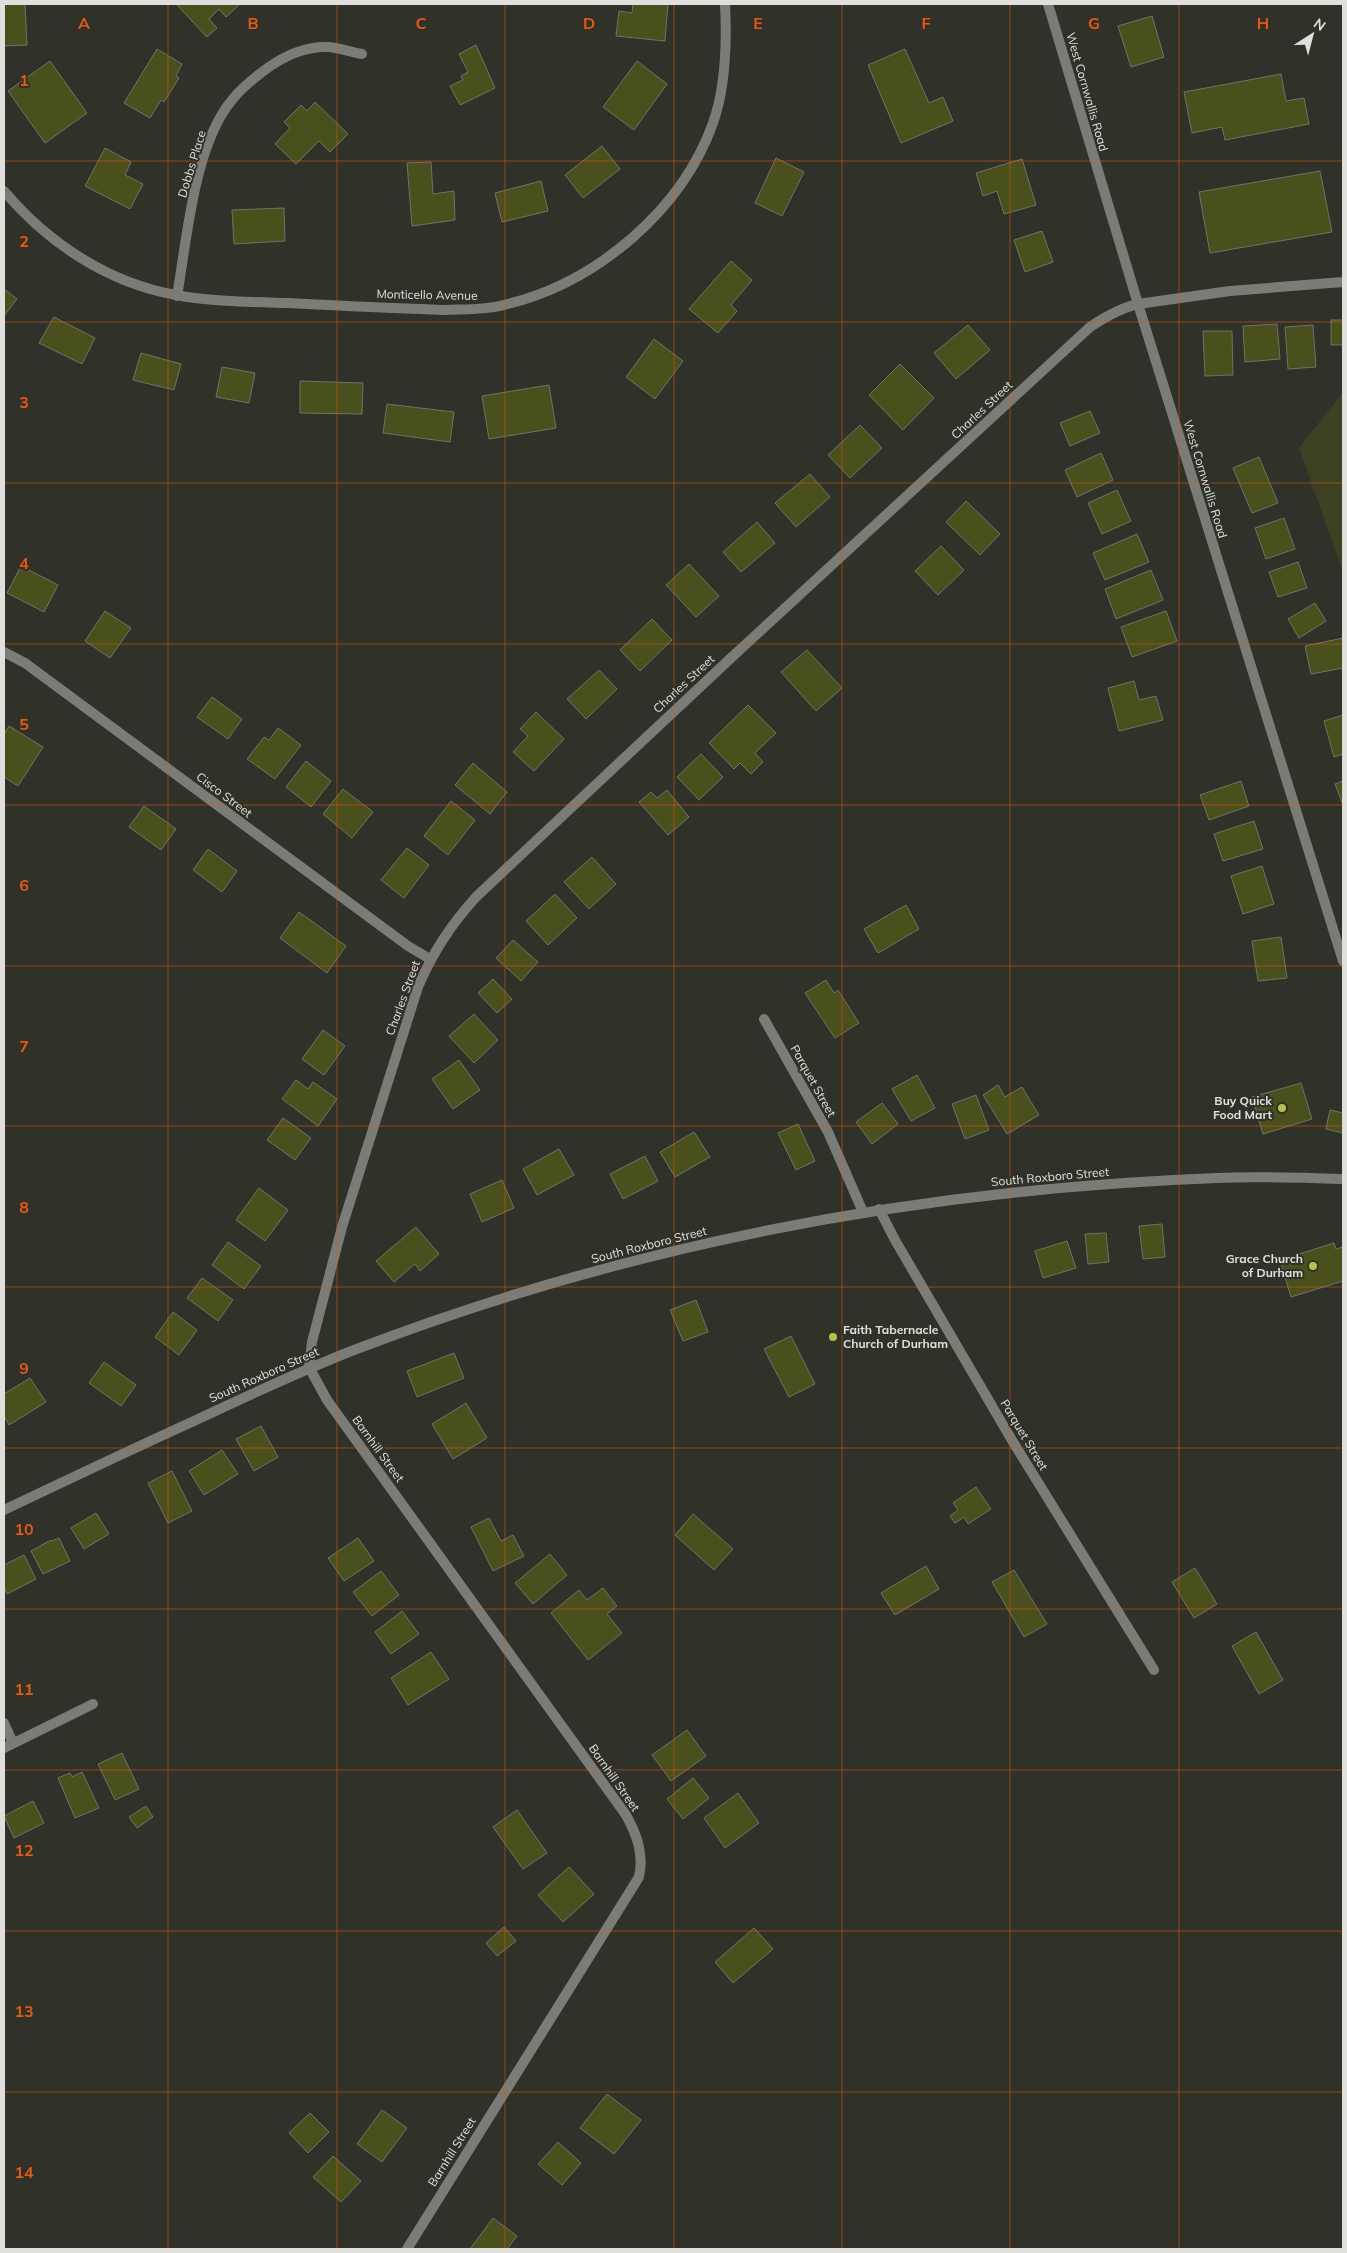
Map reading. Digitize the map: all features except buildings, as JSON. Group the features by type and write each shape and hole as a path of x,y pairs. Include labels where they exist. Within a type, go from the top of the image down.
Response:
{"street":[{"name":"Monticello Avenue","path":"4,191 24,214 69,252 104,271 147,289 177,296 246,302 444,310 481,309 508,304 548,291 616,253 663,206 690,172 713,123 721,93 727,35 725,4"},
{"name":"West Cornwallis Road","path":"1048,4 1138,304 1343,961"},
{"name":"Dobbs Place","path":"177,296 190,213 205,154 215,129 230,101 261,73 300,50 328,47 362,54"},
{"name":"Charles Street","path":"309,1368 312,1342 342,1227 412,1005 430,959 451,925 476,897 732,656 1090,327 1126,306 1230,291 1343,282"},
{"name":"Cisco Street","path":"4,652 25,663 384,929 430,959"},
{"name":"Parquet Street","path":"764,1019 828,1132 863,1212"},
{"name":"South Roxboro Street","path":"4,1510 309,1368 467,1309 612,1266 751,1234 879,1209 1090,1184 1221,1177 1343,1179"},
{"name":"Parquet Street","path":"879,1209 895,1240 1013,1442 1154,1670"},
{"name":"Barnhill Street","path":"309,1368 327,1400 626,1815 636,1833 642,1863 639,1877 407,2249"},
{"path":"4,1723 8,1746 93,1704"}],"green space":[{"path":"1343,392 1343,572 1299,448"}],"place":[{"name":"Buy Quick Food Mart","path":"1282,1108"},
{"name":"Grace Church of Durham","path":"1313,1266"},
{"name":"Faith Tabernacle Church of Durham","path":"833,1337"}]}
